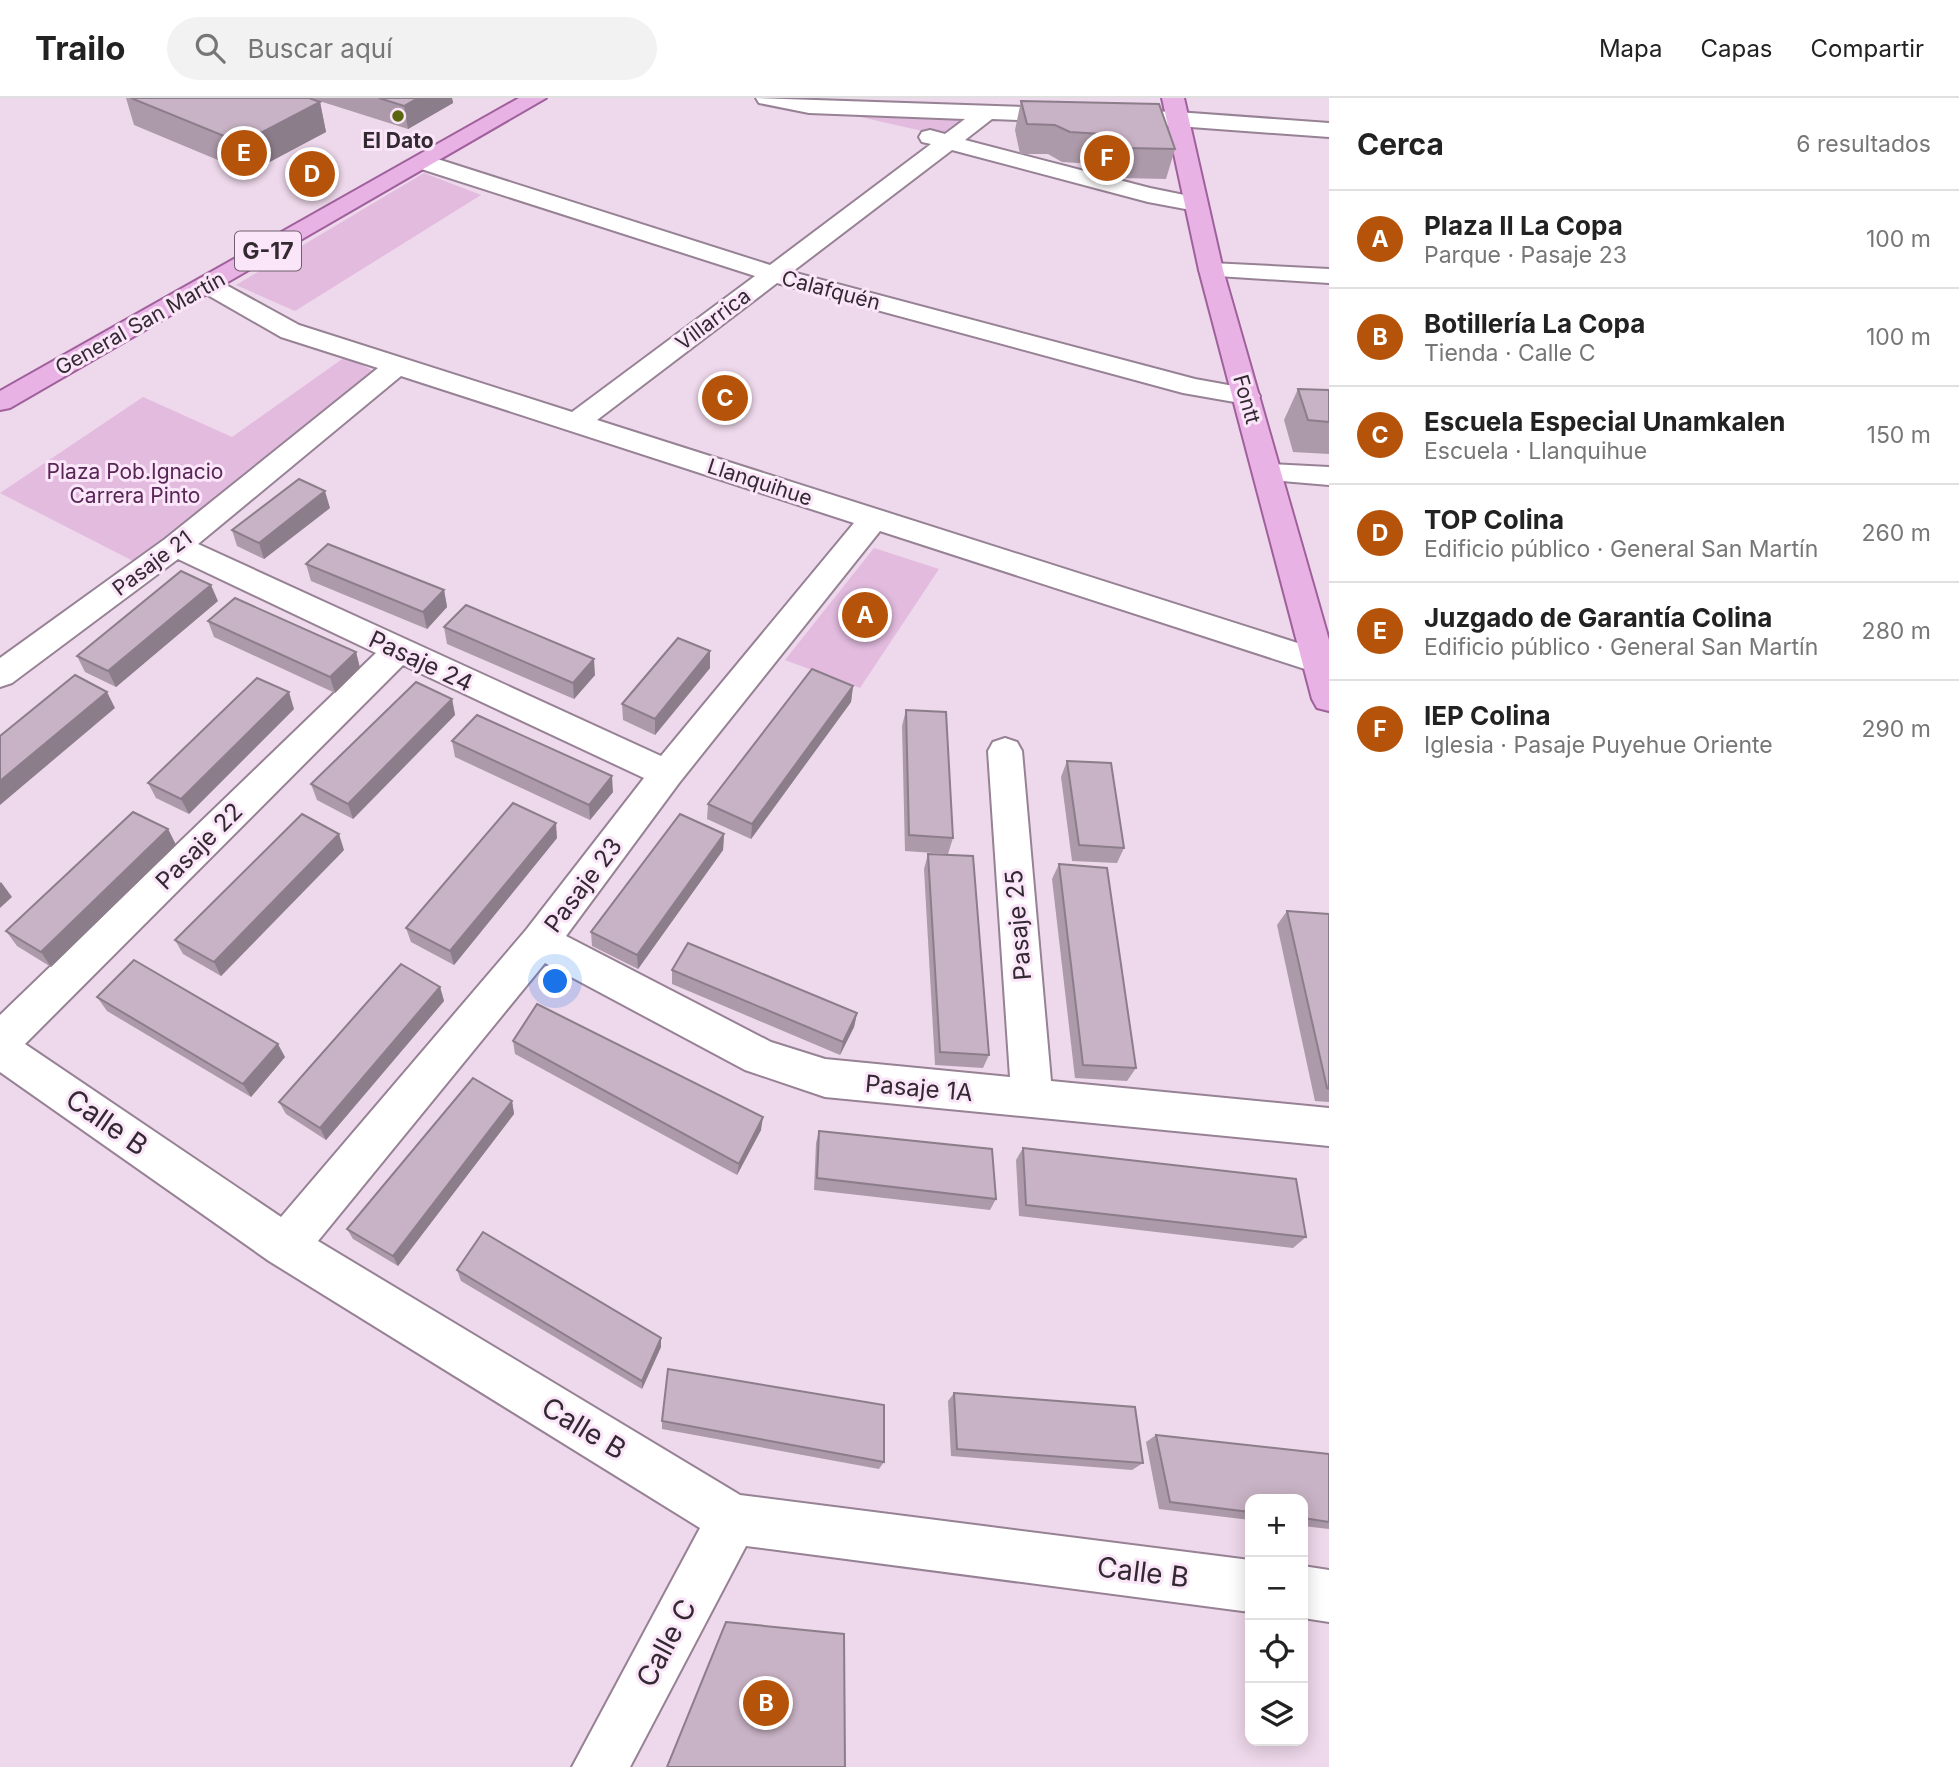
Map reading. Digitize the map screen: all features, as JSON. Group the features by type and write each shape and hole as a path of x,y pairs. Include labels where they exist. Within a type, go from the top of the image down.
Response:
{"main road":[{"name":"General San Martín","path":"0,402 535,98"},
{"name":"Fontt","path":"1175,108 1211,270 1329,699"}],"street":[{"path":"767,98 949,141 1148,195 1196,204"},
{"path":"809,107 984,115 1175,108 1329,130"},
{"name":"Villarrica","path":"576,423 984,115"},
{"name":"Calafquén","path":"422,162 773,274 1193,387 1246,396"},
{"path":"1211,270 1329,276"},
{"name":"Llanquihue","path":"208,285 290,331 1320,662"},
{"name":"Pasaje 21","path":"0,675 176,546 398,365"},
{"path":"1268,473 1329,476"},
{"name":"Pasaje 23","path":"285,1245 540,941 667,774 873,519"},
{"name":"Pasaje 24","path":"176,546 667,774"},
{"name":"Pasaje 22","path":"0,1042 398,651"},
{"name":"Pasaje 25","path":"1005,751 1032,1099"},
{"name":"Pasaje 1A","path":"540,941 731,1043 792,1069 860,1083 1329,1127"},
{"name":"Calle B","path":"0,1049 285,1245 733,1519 1245,1585"},
{"name":"Calle C","path":"600,1767 733,1519"},
{"path":"1308,1593 1329,1596"}],"green space":[{"path":"834,111 974,118 949,137"},
{"path":"424,173 481,195 295,311 236,285"},
{"name":"Plaza Pob.Ignacio Carrera Pinto","path":"345,357 380,374 139,564 0,493 143,397 232,437"},
{"path":"874,548 939,569 860,688 785,660"}],"building":[{"path":"131,98 309,98 320,102 241,143"},
{"path":"379,98 418,98 404,106"},
{"path":"1021,101 1159,104 1175,149 1129,148 1118,135 1070,132 1055,125 1027,124"},
{"path":"1298,389 1329,390 1329,422 1308,420"},
{"path":"299,479 325,491 259,543 232,530"},
{"path":"328,544 444,590 423,612 306,564"},
{"path":"181,571 211,585 108,671 77,656"},
{"path":"235,598 356,652 330,677 208,621"},
{"path":"466,605 594,659 573,683 444,627"},
{"path":"678,638 710,651 655,719 622,704"},
{"path":"812,669 853,686 752,824 708,804"},
{"path":"75,675 107,692 0,781 0,736"},
{"path":"257,678 289,692 181,799 148,783"},
{"path":"416,682 452,699 348,804 311,784"},
{"path":"906,710 946,712 953,838 909,835"},
{"path":"477,715 612,776 589,805 452,741"},
{"path":"1067,761 1111,763 1124,848 1079,845"},
{"path":"513,803 556,823 450,951 406,928"},
{"path":"133,812 168,829 41,952 6,931"},
{"path":"302,814 339,834 214,962 175,940"},
{"path":"680,814 724,834 637,955 591,932"},
{"path":"928,854 973,856 989,1055 940,1052"},
{"path":"1059,864 1107,868 1136,1068 1083,1065"},
{"path":"1287,911 1329,914 1329,1089 1327,1088"},
{"path":"688,943 857,1013 843,1042 672,970"},
{"path":"134,960 278,1044 243,1084 97,997"},
{"path":"401,964 440,987 320,1128 279,1102"},
{"path":"537,1004 763,1117 739,1164 513,1041"},
{"path":"473,1078 512,1101 393,1256 347,1229"},
{"path":"819,1131 992,1149 996,1199 817,1178"},
{"path":"1023,1148 1296,1179 1306,1237 1026,1205"},
{"path":"483,1232 661,1338 642,1381 457,1270"},
{"path":"668,1369 884,1405 884,1462 662,1421"},
{"path":"954,1393 1135,1407 1143,1463 957,1449"},
{"path":"1156,1435 1329,1454 1329,1522 1308,1519 1308,1494 1245,1494 1245,1511 1170,1502"},
{"path":"726,1622 844,1634 845,1767 667,1767"}],"place":[{"name":"El Dato","path":"398,116"},
{"name":"Juzgado de Garantía Colina","path":"244,153"},
{"name":"IEP Colina","path":"1107,158"},
{"name":"TOP Colina","path":"312,174"},
{"name":"Escuela Especial Unamkalen","path":"725,398"},
{"name":"Plaza II La Copa","path":"865,615"},
{"name":"Botillería La Copa","path":"766,1703"}]}
